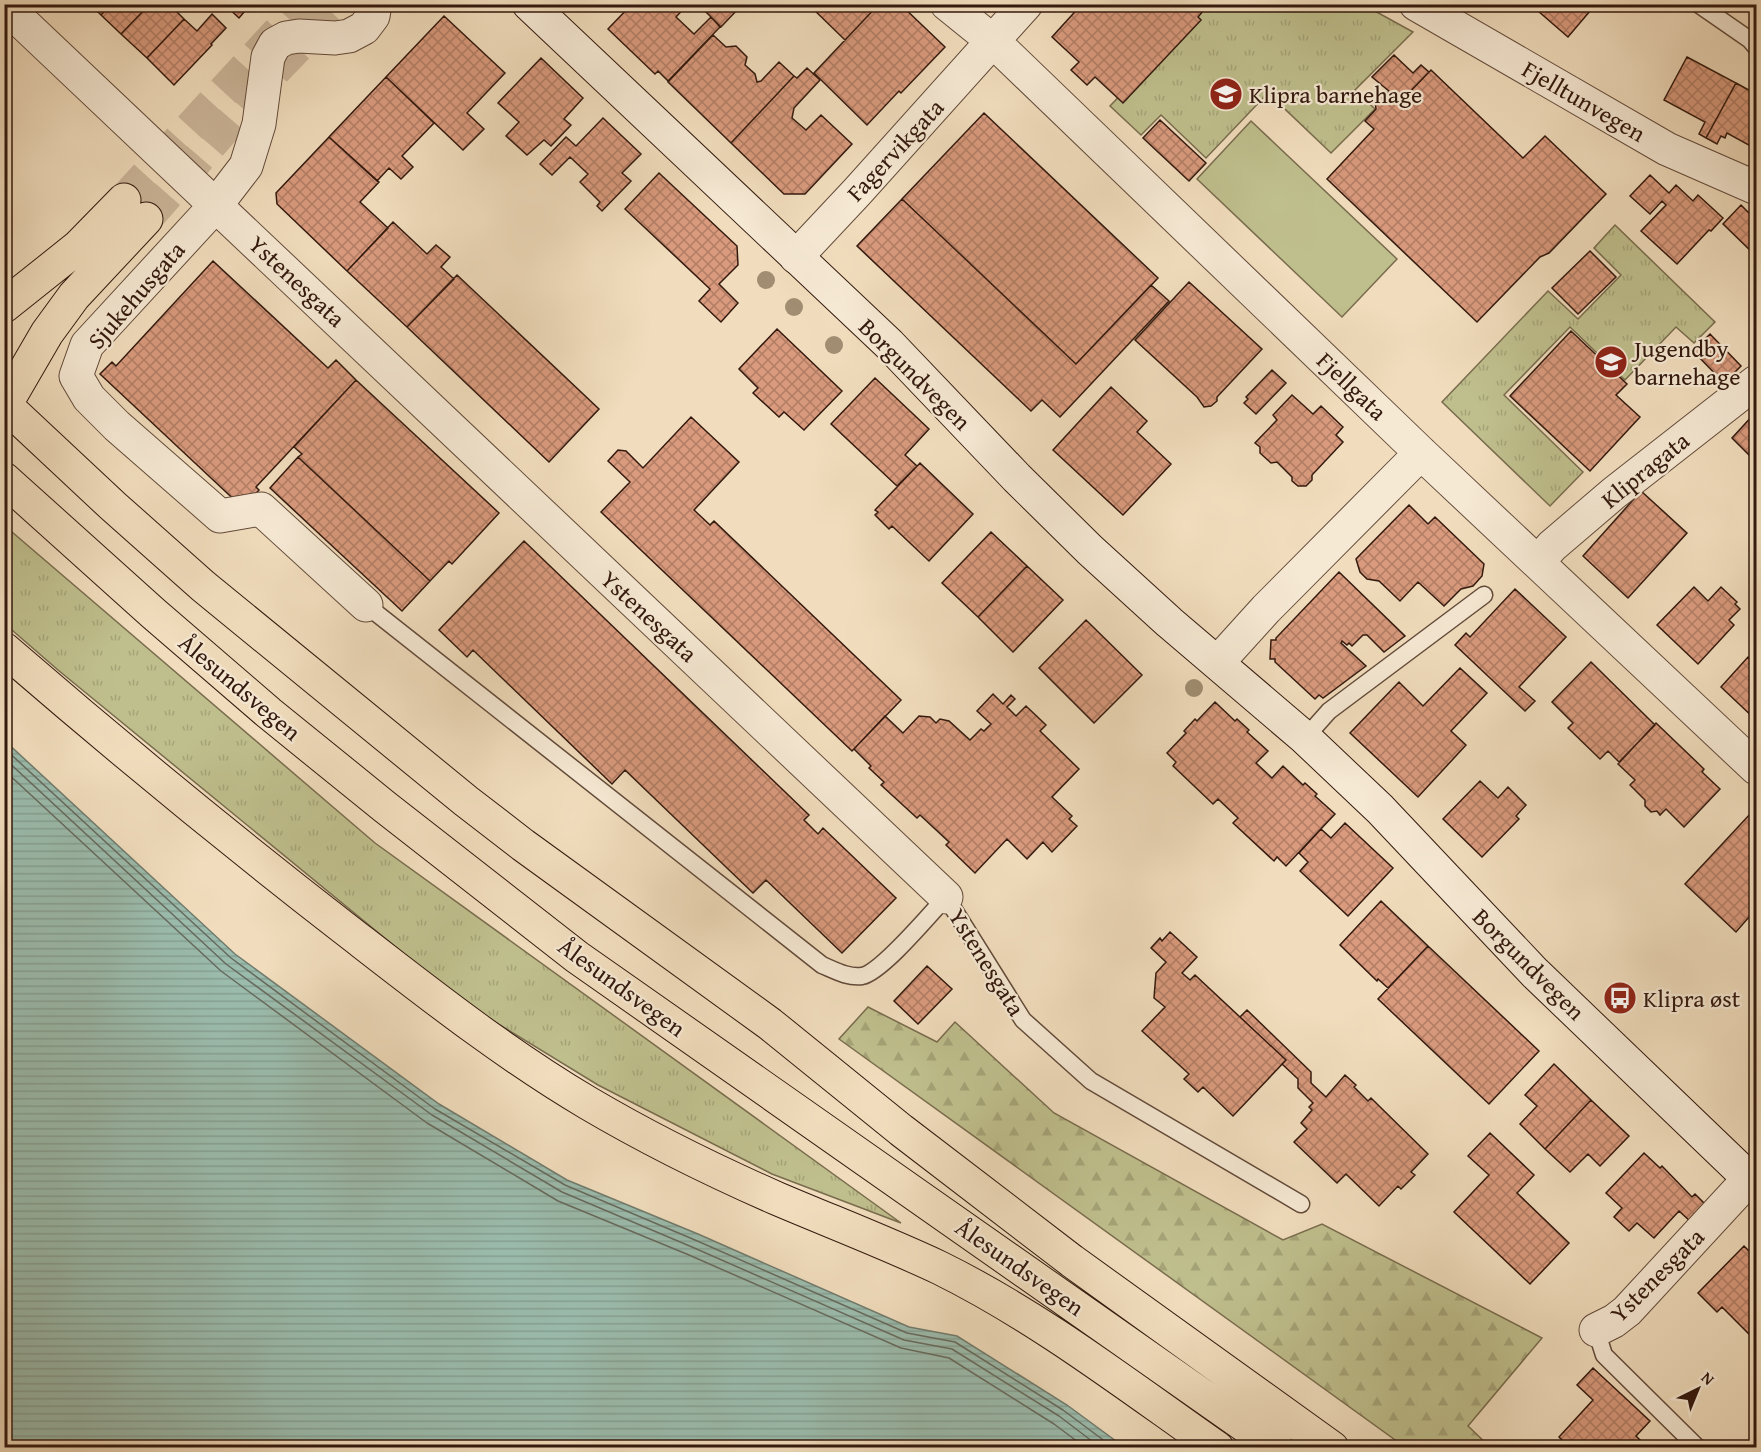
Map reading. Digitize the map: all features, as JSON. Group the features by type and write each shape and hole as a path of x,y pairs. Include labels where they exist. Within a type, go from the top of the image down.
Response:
{"highway":[{"path":"4,306 78,247 135,209 47,333 5,406 203,586 498,826 770,1024 901,1130 1072,1261 1332,1448"},
{"name":"Ålesundsvegen","path":"4,478 178,635 269,713 577,957 1277,1448"},
{"path":"4,649 277,876 450,1010 515,1057 590,1104 676,1150 774,1197 912,1256 986,1292 1049,1331 1217,1448"}],"street":[{"name":"Sjukehusgata","path":"366,605 261,509 220,516 117,426 89,398 76,376 87,345 216,205 246,166 259,124 268,57 274,44 286,38 299,36 335,38 349,36 364,28 373,15 375,4"},
{"name":"Borgundvegen","path":"529,4 889,345 1090,550 1305,738 1380,809 1535,973 1753,1182"},
{"name":"Fjellgata","path":"947,4 994,42 1421,453 1756,768"},
{"path":"994,42 1026,4"},
{"name":"Fjelltunvegen","path":"1416,4 1667,149 1756,188"},
{"name":"Ystenesgata","path":"4,5 946,897"},
{"name":"Fagervikgata","path":"796,257 994,42"},
{"name":"Klipragata","path":"1538,562 1552,546 1614,494 1756,382"},
{"path":"1218,662 1266,609 1421,453"},
{"name":"Ystenesgata","path":"1596,1330 1628,1311 1753,1182"}],"lane":[{"path":"1698,4 1750,40 1756,47"},
{"path":"1305,738 1329,711 1484,595"},
{"path":"366,605 822,965 847,975 863,976 880,966 946,897"},
{"name":"Ystenesgata","path":"946,897 1023,1020 1091,1081 1301,1204"},
{"name":"Ystenesgata","path":"1596,1330 1604,1355 1698,1448"}],"green space":[{"name":"Klipra barnehage","path":"1207,5 1364,5 1413,32 1355,90 1375,109 1331,153 1268,93 1206,158 1161,115 1141,135 1110,106"},
{"path":"1251,121 1397,259 1342,317 1197,179"},
{"path":"1615,225 1715,322 1694,343 1676,327 1625,380 1570,327 1504,395 1583,472 1550,506 1442,402 1548,291 1578,319 1621,275 1594,248"},
{"path":"5,526 375,843 901,1223 772,1174 598,1085 464,1003 5,624"},
{"path":"868,1007 937,1042 955,1022 1054,1113 1283,1240 1322,1224 1542,1338 1468,1426 1490,1447 1405,1447 839,1039"}],"water":[{"path":"4,740 235,954 439,1104 567,1180 698,1234 909,1327 957,1336 1067,1405 1124,1447 5,1447"}],"building":[{"path":"90,4 111,4 101,15"},
{"path":"111,4 150,4 121,34 101,15"},
{"path":"150,4 169,4 184,19 147,58 121,34"},
{"path":"224,4 251,4 239,18"},
{"path":"632,4 688,4 676,17 694,34 711,17 720,27 668,81 658,71 655,74 608,29"},
{"path":"698,4 736,4 739,8 721,27"},
{"path":"808,4 879,4 845,40"},
{"path":"879,4 900,4 945,47 867,125 814,73"},
{"path":"1082,4 1209,4 1198,17 1201,20 1123,103 1095,77 1087,85 1071,70 1079,62 1052,37"},
{"path":"1530,4 1596,4 1568,37"},
{"path":"212,14 226,28 174,85 147,58 184,19 197,31"},
{"path":"444,16 505,73 467,113 484,129 463,150 386,77"},
{"path":"713,35 726,47 736,46 747,57 745,65 755,74 757,82 761,81 779,62 794,76 731,143 668,82"},
{"path":"1394,55 1413,73 1421,65 1429,72 1401,101 1372,77"},
{"path":"1687,57 1736,83 1706,138 1699,134 1705,122 1664,100"},
{"path":"541,58 583,98 564,119 571,125 551,146 544,140 527,155 506,136 519,122 498,103"},
{"path":"807,68 820,80 794,108 792,118 806,130 821,115 852,144 805,194 784,194 731,143 794,76 797,78"},
{"path":"1431,70 1523,158 1545,136 1606,194 1477,322 1327,179 1374,129 1365,121 1376,109 1377,95 1384,92 1391,93 1401,101"},
{"path":"386,77 434,123 402,156 413,167 401,179 389,168 377,181 329,137"},
{"path":"1736,83 1756,94 1756,149 1727,133 1725,138 1721,136 1717,144 1706,138"},
{"path":"984,113 1158,278 1076,364 902,199"},
{"path":"603,118 641,154 622,173 631,181 602,211 597,206 600,202 580,182 588,174 570,157 552,175 540,164 566,137 576,146"},
{"path":"1160,120 1206,163 1189,181 1143,138"},
{"path":"329,137 379,182 360,202 388,228 347,271 277,204 276,193"},
{"path":"659,173 737,246 738,265 719,284 738,303 721,322 699,301 710,289 625,209"},
{"path":"1650,175 1669,193 1676,185 1693,201 1698,195 1723,218 1677,264 1641,231 1666,205 1662,201 1650,214 1630,196"},
{"path":"902,199 1076,364 1151,285 1169,301 1060,417 1042,400 1031,411 857,246"},
{"path":"1741,205 1756,220 1756,256 1723,224"},
{"path":"393,222 427,254 436,245 450,257 441,267 454,279 407,327 347,271"},
{"path":"1590,251 1616,277 1578,314 1552,288"},
{"path":"213,261 328,368 336,360 356,380 256,487 259,490 243,508 100,374 112,362 116,366"},
{"path":"457,275 599,409 549,462 407,327"},
{"path":"1189,282 1262,349 1211,406 1204,407 1197,397 1135,340"},
{"path":"777,329 842,391 804,430 784,412 779,417 753,393 758,388 739,369"},
{"path":"1571,331 1627,384 1616,395 1640,417 1590,471 1510,396"},
{"path":"1710,334 1741,366 1724,383 1693,351"},
{"path":"1272,370 1286,383 1256,414 1244,403 1248,399 1246,397"},
{"path":"875,378 929,429 905,455 917,466 897,486 831,424"},
{"path":"356,380 499,513 452,564 449,561 430,581 298,457 302,454 294,447"},
{"path":"1111,387 1147,421 1137,432 1171,464 1123,515 1053,450"},
{"path":"1292,395 1313,414 1321,406 1343,427 1336,435 1343,442 1312,475 1312,480 1306,486 1298,486 1292,481 1292,477 1277,462 1271,463 1260,453 1260,447 1255,443 1277,420 1273,415"},
{"path":"1756,412 1756,462 1732,438"},
{"path":"691,417 739,462 694,510 710,525 714,521 901,700 852,751 601,512 630,482 608,461 618,450 626,451 643,468"},
{"path":"298,457 430,581 402,611 270,488"},
{"path":"920,463 973,514 929,561 892,526 889,529 875,515 878,512 875,510"},
{"path":"1641,491 1687,533 1628,598 1583,556"},
{"path":"1409,505 1428,524 1435,517 1484,564 1482,576 1473,586 1461,589 1444,606 1418,582 1400,601 1379,581 1367,579 1360,572 1356,559"},
{"path":"991,532 1027,566 978,617 942,583"},
{"path":"524,541 809,815 804,820 818,834 823,828 896,898 842,953 766,880 753,893 625,770 612,784 473,650 467,657 439,630"},
{"path":"1027,566 1063,600 1013,652 978,617"},
{"path":"1339,572 1405,636 1384,652 1367,635 1363,635 1352,646 1342,641 1341,643 1366,666 1323,698 1319,695 1315,699 1275,662 1275,659 1270,659 1271,640 1276,640"},
{"path":"1694,587 1708,601 1721,587 1737,602 1735,604 1740,609 1729,620 1734,625 1698,664 1657,625"},
{"path":"1515,589 1566,637 1519,687 1535,701 1525,711 1455,645 1466,633 1470,637"},
{"path":"1086,620 1142,675 1094,723 1039,668"},
{"path":"1756,650 1756,720 1721,687"},
{"path":"1591,662 1655,725 1619,762 1608,751 1600,759 1568,728 1573,723 1552,702"},
{"path":"1460,668 1487,693 1451,731 1466,745 1418,797 1350,733 1399,682 1423,706"},
{"path":"993,694 1003,704 1011,695 1015,699 1007,707 1016,716 1026,706 1046,725 1040,731 1079,769 1052,797 1072,816 1069,819 1077,826 1052,852 1043,842 1027,859 1007,839 975,873 946,845 949,842 920,815 917,818 881,785 884,782 854,749 885,716 903,733 919,716 930,717 936,723 940,719 949,721 970,740 981,729 984,731 991,724 977,711"},
{"path":"1215,702 1235,721 1237,719 1249,730 1247,732 1268,751 1256,763 1272,778 1283,766 1303,785 1305,783 1317,794 1315,796 1335,814 1286,866 1277,857 1274,861 1233,823 1238,818 1218,799 1213,804 1173,766 1176,762 1167,753 1186,733 1184,731 1195,719 1197,721"},
{"path":"1656,723 1704,769 1702,772 1720,789 1684,827 1666,809 1660,815 1657,811 1651,812 1645,806 1645,800 1630,785 1635,780 1618,764"},
{"path":"1480,781 1498,798 1508,787 1526,805 1516,816 1519,819 1482,857 1443,819"},
{"path":"1751,813 1756,818 1756,909 1736,932 1685,884"},
{"path":"1345,823 1393,868 1348,916 1300,871 1308,862 1299,853 1321,829 1331,838"},
{"path":"1381,901 1428,946 1388,988 1378,979 1377,981 1340,945"},
{"path":"1170,932 1197,957 1182,973 1190,980 1195,975 1286,1060 1233,1116 1203,1087 1198,1092 1184,1079 1189,1074 1142,1031 1165,1007 1154,998 1156,973 1166,962 1151,948 1160,938 1162,941"},
{"path":"1428,946 1539,1051 1489,1104 1378,999"},
{"path":"927,966 952,989 918,1024 894,1001"},
{"path":"1247,1010 1311,1072 1311,1083 1326,1097 1345,1075 1368,1101 1371,1098 1428,1154 1411,1172 1415,1175 1401,1189 1398,1186 1379,1206 1346,1174 1337,1183 1294,1142 1307,1129 1301,1123 1312,1110 1309,1107 1313,1103 1298,1088 1298,1079 1282,1064 1286,1060 1240,1017"},
{"path":"1554,1064 1591,1100 1545,1149 1520,1124 1537,1106 1525,1095"},
{"path":"1591,1100 1629,1136 1600,1166 1588,1154 1570,1172 1545,1149"},
{"path":"1490,1133 1534,1175 1517,1193 1569,1243 1530,1284 1454,1212 1489,1175 1468,1156"},
{"path":"1644,1153 1660,1168 1662,1166 1692,1197 1695,1194 1706,1205 1691,1222 1679,1211 1654,1238 1637,1223 1629,1231 1614,1217 1622,1208 1606,1193"},
{"path":"1744,1246 1756,1258 1756,1327 1750,1335 1722,1307 1717,1312 1698,1293"},
{"path":"1593,1368 1650,1421 1636,1436 1648,1448 1570,1448 1559,1437 1593,1400 1577,1385"}],"tunnel":[{"path":"124,200 304,4"},
{"path":"146,219 277,68 339,4"}],"place":[{"name":"Klipra barnehage","path":"1226,94"},
{"name":"Jugendby barnehage","path":"1611,362"},
{"name":"Klipra øst","path":"1620,998"}]}
